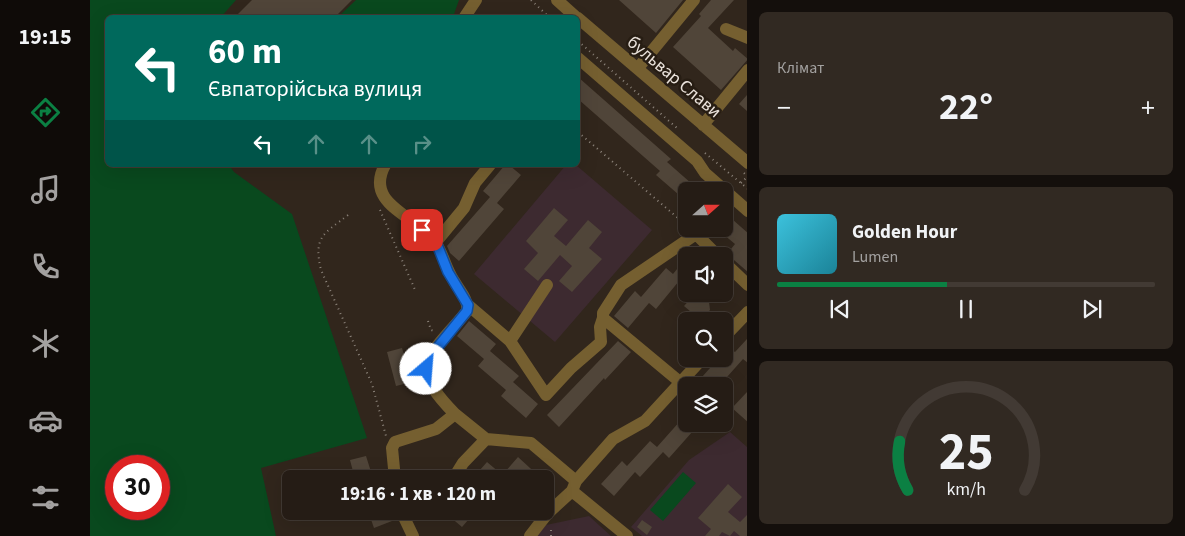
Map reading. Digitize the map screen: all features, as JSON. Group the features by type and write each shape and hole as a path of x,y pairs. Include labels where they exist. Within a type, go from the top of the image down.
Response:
{"street":[{"path":"466,15 476,0"},
{"path":"638,68 694,0"},
{"name":"бульвар Слави","path":"564,2 574,15"},
{"name":"бульвар Слави","path":"580,22 638,68 747,162"},
{"path":"726,29 747,38"},
{"path":"580,63 697,161 705,173 747,210"},
{"path":"704,125 747,71"},
{"path":"383,167 378,181 384,198 436,242 448,272 468,305 510,341 546,395 571,368 601,342 600,327 603,313 620,285 696,234 709,247"},
{"path":"436,242 464,208 474,183 488,167"},
{"path":"733,271 747,285"},
{"path":"510,341 547,285"},
{"path":"468,305 467,311 428,359 426,369 428,383 437,396 455,414 486,439 532,443 627,536"},
{"path":"733,327 747,313"},
{"path":"603,318 678,380"},
{"path":"685,377 694,367"},
{"path":"530,536 550,525 574,486 613,439 645,421 678,384"},
{"path":"394,470 392,448 396,442 436,429 455,414"},
{"path":"459,470 486,439"},
{"path":"405,520 413,536"}],"path":[{"path":"531,0 547,15"},
{"path":"580,43 681,132"},
{"path":"580,134 678,219"},
{"path":"704,151 747,189"},
{"path":"741,184 747,177"},
{"path":"377,203 416,292"},
{"path":"348,215 322,236 316,251 321,270 372,384 387,441"}],"shaded area":[{"path":"564,167 578,167 652,230 555,342 474,274"},
{"path":"730,432 747,447 747,536 642,536 631,527 689,460"},
{"path":"589,516 611,536 536,536 546,525"}],"green space":[{"path":"90,0 236,0 223,15 105,15 105,167 230,167 234,172 292,214 367,438 261,468 276,536 90,536"},
{"path":"356,0 459,0 454,15 340,15"},
{"path":"683,472 696,483 663,521 650,510"}],"building":[{"path":"252,0 352,0 337,15 237,15"},
{"path":"619,0 683,0 656,33"},
{"path":"711,0 734,0 708,28 733,51 735,48 747,58 721,90 673,47 701,16 699,14"},
{"path":"580,79 671,159 667,162 690,182 678,182 678,194 656,175 660,171 580,101"},
{"path":"747,95 747,111 739,104"},
{"path":"503,167 511,167 521,175 497,203 504,209 459,261 450,253 447,246 490,197 483,191"},
{"path":"554,208 568,220 554,236 566,246 588,220 602,232 589,248 602,259 572,292 559,281 572,266 560,255 538,281 524,269 538,253 526,241"},
{"path":"733,220 747,232 747,271 733,259 733,247 735,244 728,238 733,237"},
{"path":"666,268 673,274 678,268 678,282 656,309 649,303 628,328 614,316 635,291 641,297"},
{"path":"688,302 709,302 710,310 708,312 691,312 684,306"},
{"path":"469,321 496,344 490,351 519,376 513,382 538,404 526,418 501,396 506,390 478,366 484,359 457,336"},
{"path":"747,339 747,362 743,359 727,377 702,377 711,367 733,367 733,351 735,352"},
{"path":"618,341 631,352 559,427 547,415"},
{"path":"402,348 412,382 396,386 387,352"},
{"path":"747,392 747,421 733,407"},
{"path":"678,423 678,432 692,432 669,458 663,452 640,477 635,472 614,496 601,484 622,461 627,466 650,441 657,447"},
{"path":"366,456 370,470 353,470 350,460"},
{"path":"518,457 532,470 507,470"},
{"path":"487,462 496,470 480,470"},
{"path":"728,484 742,497 728,512 740,522 747,515 747,536 740,536 734,531 730,536 722,532 719,536 705,536 711,529 698,518"},
{"path":"371,520 392,520 392,521 374,528"},
{"path":"454,520 468,520 462,527"},
{"path":"642,520 652,527 647,535 637,527"}],"route":[{"path":"422,230 436,242 448,272 468,305 467,311 428,359 426,369"}]}
